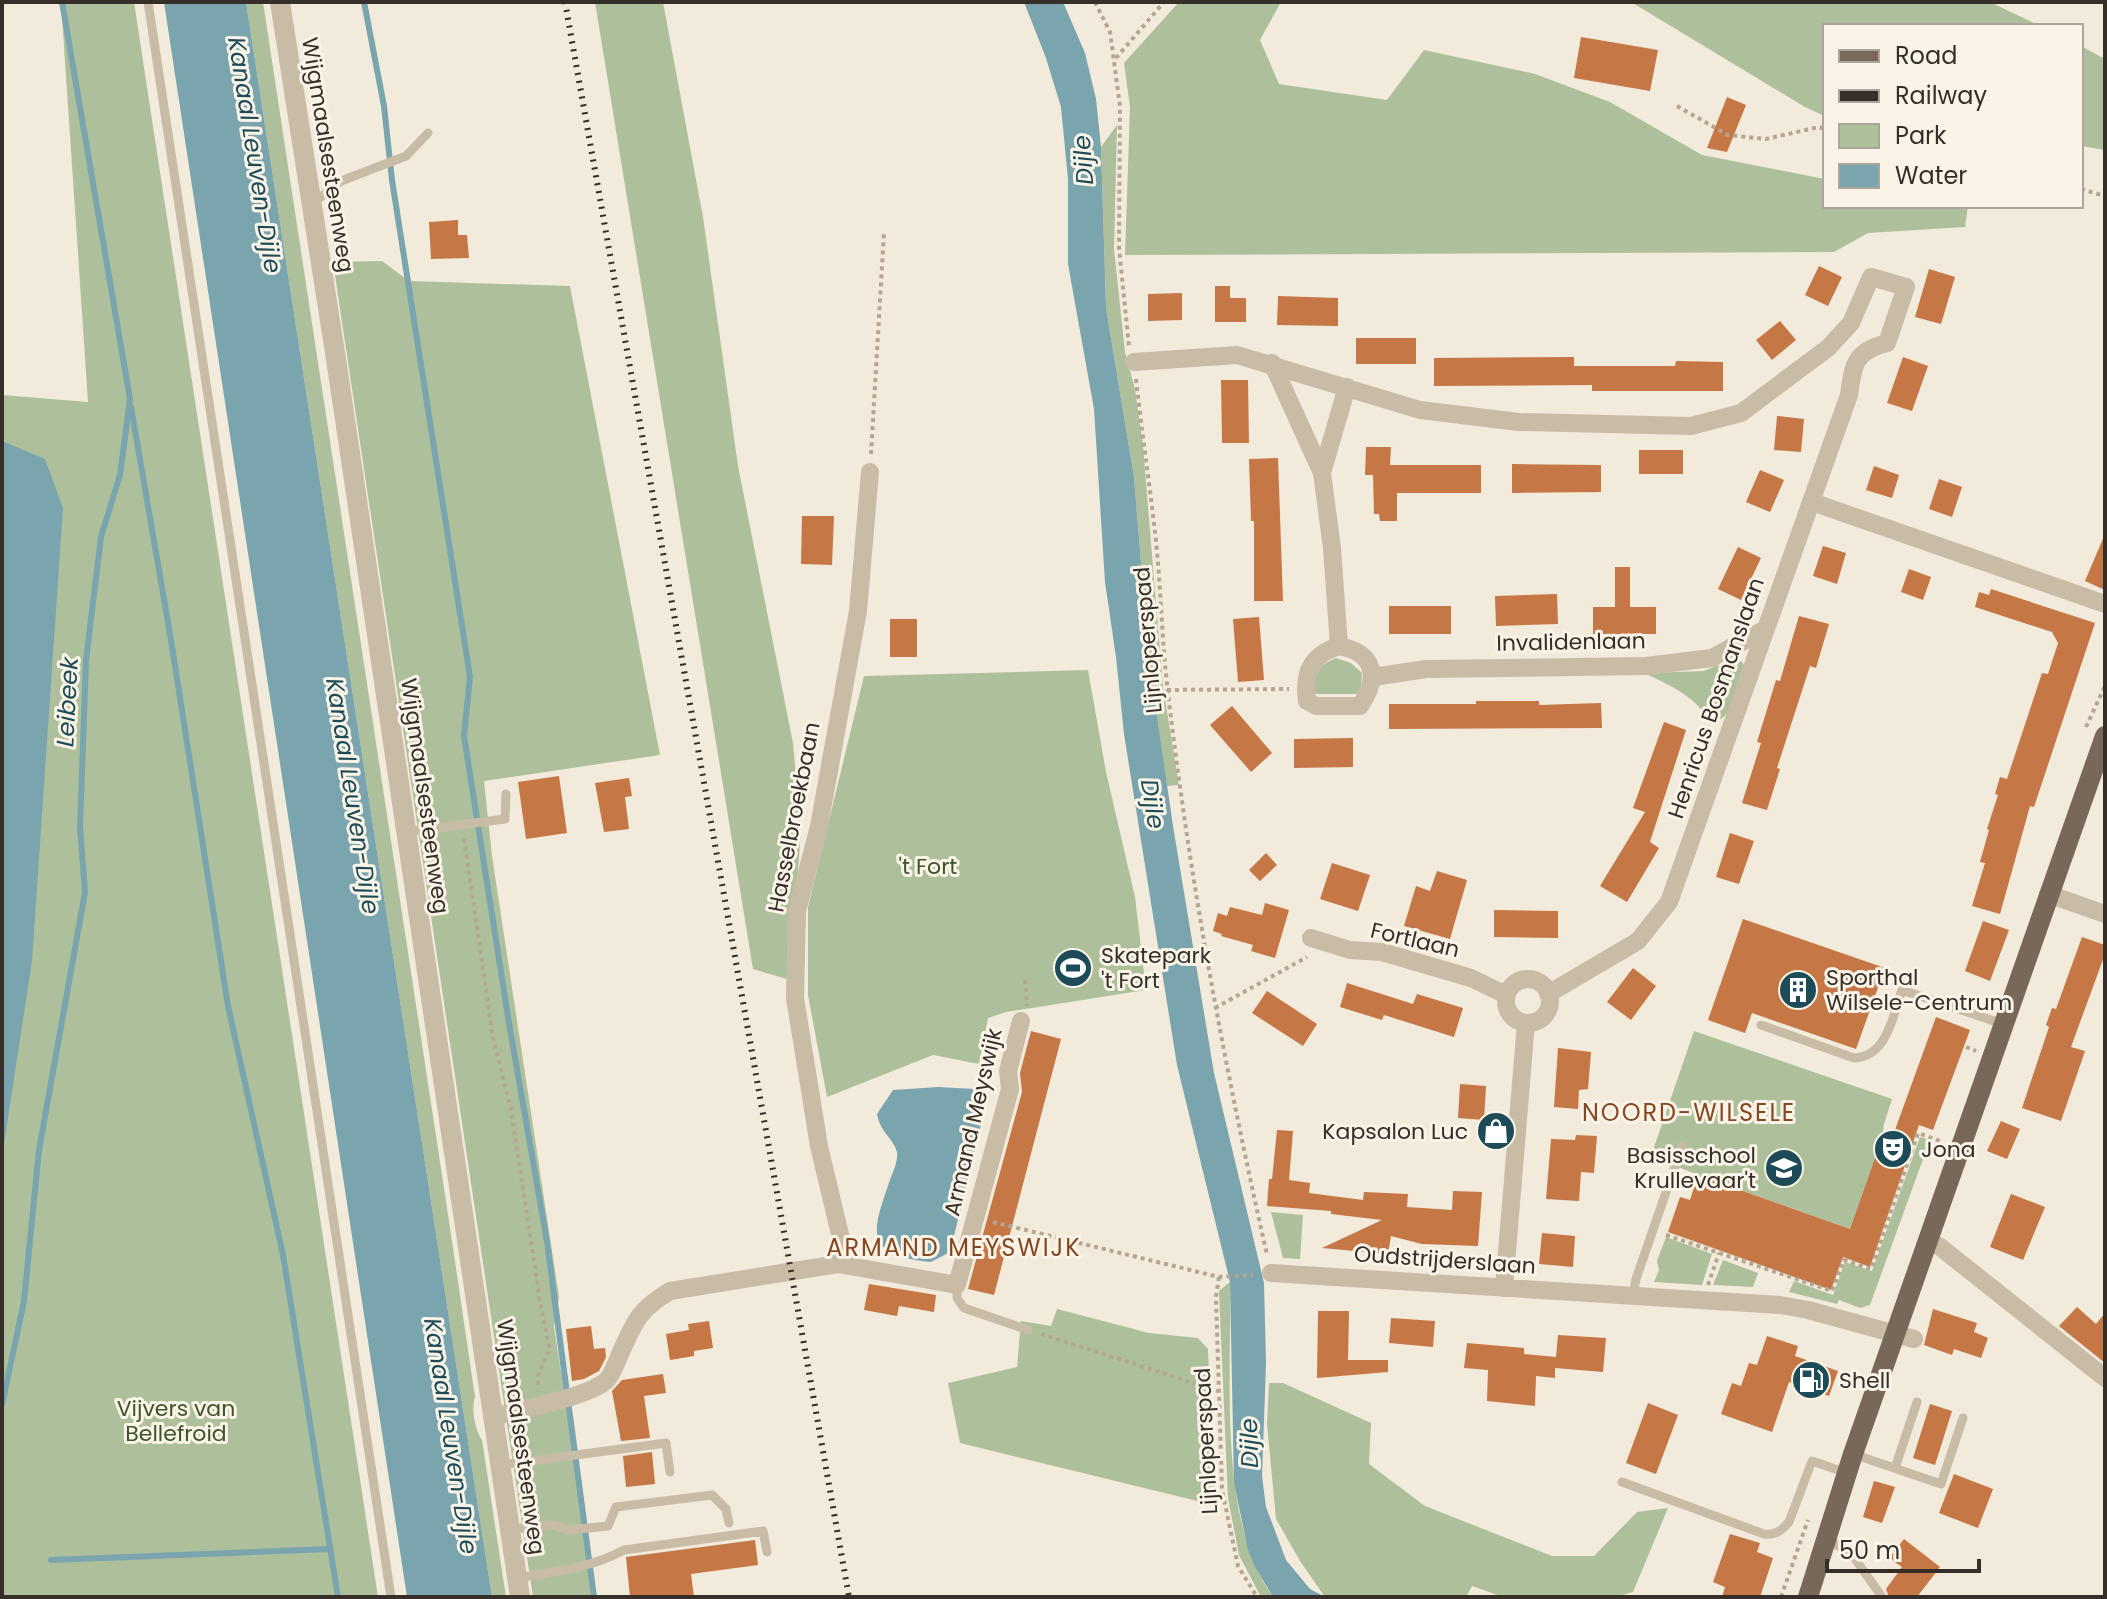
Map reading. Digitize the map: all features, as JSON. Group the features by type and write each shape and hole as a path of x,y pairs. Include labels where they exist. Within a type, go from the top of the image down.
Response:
{"main road":[{"path":"1808,1597 1850,1464 1904,1337 1927,1242 2105,736"}],"street":[{"name":"Wijgmaalsesteenweg","path":"280,2 519,1588"},
{"path":"1134,362 1237,355 1272,363 1420,410 1519,422 1691,426 1741,413 1784,384 1828,348 1851,323 1871,277 1906,287 1887,343 1871,347 1853,363 1828,348"},
{"path":"1272,363 1322,473 1332,548 1339,646"},
{"name":"Henricus Bosmanslaan","path":"1526,1023 1540,1020 1545,1015 1549,1008 1548,994 1638,941 1669,902 1729,741 1764,630 1849,395 1853,363"},
{"path":"1322,473 1347,387"},
{"name":"Hasselbroekbaan","path":"838,1264 843,1247 819,1146 795,998 797,911 819,826 858,611 870,472"},
{"path":"1812,502 2105,604"},
{"name":"Invalidenlaan","path":"1373,677 1426,669 1646,666 1712,658 1764,630"},
{"path":"1339,646 1355,649 1368,661 1373,677 1370,692 1360,706 1316,706 1307,701 1305,689 1309,671 1314,660 1325,650 1339,646"},
{"path":"2048,894 2105,914"},
{"name":"Fortlaan","path":"1317,940 1350,950 1382,952 1471,978 1506,995"},
{"path":"1504,1288 1526,1023 1519,1022 1508,1012 1506,995 1513,986 1525,980 1539,983 1548,994"},
{"name":"Armand Meyswijk","path":"957,1285 1010,1089 1008,1071 1021,1021"},
{"path":"1927,1242 1939,1246 2105,1378"},
{"path":"494,1417 596,1388 609,1378 647,1305 670,1291 838,1264 957,1285"},
{"name":"Oudstrijderslaan","path":"1271,1273 1793,1307 1904,1337"}],"lane":[{"path":"148,2 391,1597"},
{"path":"312,204 341,181 403,158 428,133"},
{"path":"406,832 505,819 506,794"},
{"path":"1761,1025 1854,1058 1864,1058 1883,1042 1902,990 2003,1024"},
{"path":"1633,1295 1682,1146"},
{"path":"957,1285 957,1298 964,1308 1028,1330"},
{"path":"1895,1468 1917,1402"},
{"path":"1622,1482 1773,1535 1789,1522 1812,1461 1895,1468 1941,1484 1963,1418"},
{"path":"500,1465 666,1443 670,1472"},
{"path":"510,1529 553,1525 571,1530 608,1526 616,1507 712,1495 726,1509 729,1523"},
{"path":"519,1588 602,1561 624,1550 763,1531 767,1552"},
{"path":"1826,1538 1853,1556 1882,1597"}],"path":[{"name":"Lijnloperspad","path":"1095,2 1110,32 1120,106 1120,261 1156,543 1167,690 1215,1008 1271,1273"},
{"path":"1115,59 1164,2"},
{"path":"1677,106 1728,135 1766,139 1823,128"},
{"path":"2083,190 2105,196"},
{"path":"870,472 884,232"},
{"path":"1167,690 1305,689"},
{"path":"463,824 493,1038 511,1109 538,1292 550,1349 538,1375 546,1402"},
{"path":"1215,1008 1310,955 1317,940"},
{"path":"1653,1230 1832,1291 1844,1260 1871,1269 1918,1133 1940,1141"},
{"path":"976,1218 1219,1277 1271,1273"},
{"path":"1703,1300 1719,1253"},
{"path":"1780,1274 1780,1282"},
{"name":"Lijnloperspad","path":"1219,1277 1216,1297 1221,1478 1227,1522 1238,1566 1257,1597"},
{"path":"1028,1330 1218,1391"}],"green space":[{"name":"Vijvers van Bellefroid","path":"61,2 134,2 378,1597 2,1597 2,395 88,402"},
{"path":"246,2 263,2 449,1221 475,1397 474,1419 482,1440 506,1597 492,1597"},
{"path":"595,2 663,2 703,217 738,466 793,743 801,830 790,980 753,969"},
{"path":"1179,2 1281,2 1260,40 1279,84 1387,100 1424,50 1535,74 1610,102 1702,155 1823,179 1823,208 1968,208 1965,227 1868,233 1834,252 1125,255 1130,107 1124,63"},
{"path":"1631,2 1990,2 2036,24 1823,24 1823,115"},
{"path":"2083,47 2105,59 2105,150 2083,146"},
{"path":"1117,125 1114,249 1125,352 1135,389 1143,446 1163,687 1179,785 1167,786 1149,660 1134,477 1106,308 1101,147"},
{"path":"382,261 409,281 570,286 660,755 484,781 492,856 559,1297 554,1327 596,1597 533,1597 333,262"},
{"path":"1336,658 1351,663 1362,673 1357,694 1316,694 1313,691 1318,671"},
{"path":"1736,659 1745,667 1734,702 1724,716 1710,723 1699,706 1675,688 1648,675 1703,671"},
{"name":"'t Fort","path":"1088,670 1106,772 1135,897 1146,990 1006,1012 988,1018 979,1064 933,1055 827,1097 808,995 808,907 864,676"},
{"path":"1694,1031 1892,1099 1882,1138 1850,1229 1651,1156"},
{"path":"1920,1137 1930,1140 1870,1305 1860,1308 1839,1300 1837,1304 1789,1292 1794,1281 1833,1295 1845,1262 1872,1271"},
{"path":"1271,1212 1303,1215 1300,1259 1283,1258"},
{"path":"1666,1237 1712,1254 1702,1285 1654,1282 1659,1270 1657,1261"},
{"path":"1723,1260 1758,1273 1753,1287 1713,1285"},
{"path":"1230,1282 1231,1446 1235,1488 1255,1565 1273,1597 1261,1597 1239,1555 1228,1498 1219,1291"},
{"path":"1057,1309 1149,1333 1198,1338 1208,1349 1214,1505 960,1443 948,1383 1017,1367 1021,1321 1051,1326"},
{"path":"1269,1383 1283,1383 1371,1423 1369,1464 1425,1506 1552,1556 1594,1556 1637,1512 1668,1508 1633,1592 1615,1597 1503,1597 1472,1586 1466,1597 1325,1597 1276,1519 1267,1424"}],"water":[{"name":"Kanaal Leuven-Dijle","path":"164,2 246,2 492,1597 407,1597"},
{"name":"Dijle","path":"1024,2 1063,2 1085,53 1096,99 1101,147 1106,308 1134,477 1149,660 1214,1073 1264,1283 1266,1363 1262,1476 1266,1507 1286,1560 1310,1589 1325,1597 1273,1597 1248,1550 1234,1483 1230,1282 1177,1065 1124,734 1105,582 1094,409 1068,264 1068,179 1061,107"},
{"path":"2,441 45,459 63,508 32,961 2,1157"},
{"path":"938,1087 975,1089 984,1112 953,1240 948,1253 931,1262 892,1253 882,1246 878,1237 877,1225 896,1165 897,1152 877,1114 893,1090"}],"building":[{"path":"1581,37 1658,50 1650,91 1574,78"},
{"path":"1727,97 1746,105 1727,152 1707,148"},
{"path":"458,220 458,235 467,235 469,258 431,259 429,222"},
{"path":"1819,266 1842,277 1828,306 1805,295"},
{"path":"1929,269 1955,277 1941,324 1915,317"},
{"path":"1215,286 1230,286 1230,298 1246,298 1246,322 1215,322"},
{"path":"1182,293 1182,320 1148,321 1148,294"},
{"path":"1278,296 1338,298 1338,326 1277,325"},
{"path":"1780,321 1796,340 1772,360 1756,340"},
{"path":"1356,338 1416,338 1416,364 1356,364"},
{"path":"1574,357 1574,366 1675,366 1676,361 1723,362 1723,391 1592,391 1592,385 1434,386 1434,358"},
{"path":"1903,357 1928,366 1912,411 1887,403"},
{"path":"1221,380 1248,380 1249,443 1222,443"},
{"path":"1777,416 1804,419 1801,452 1774,450"},
{"path":"1366,447 1391,447 1390,465 1481,465 1481,493 1397,493 1397,521 1380,521 1379,514 1374,514 1373,475 1365,475"},
{"path":"1639,450 1683,450 1683,474 1639,474"},
{"path":"1278,458 1283,601 1254,601 1254,521 1251,521 1249,459"},
{"path":"1512,464 1601,465 1601,492 1512,493"},
{"path":"1874,466 1899,475 1892,498 1866,490"},
{"path":"1760,470 1784,480 1770,512 1746,502"},
{"path":"1939,479 1962,487 1952,517 1929,509"},
{"path":"802,516 834,516 832,565 801,564"},
{"path":"2105,534 2105,590 2085,581"},
{"path":"1823,546 1846,553 1837,584 1813,576"},
{"path":"1738,547 1761,558 1741,600 1718,589"},
{"path":"1615,567 1630,567 1630,607 1656,607 1656,634 1593,634 1593,607 1615,607"},
{"path":"1909,569 1931,577 1923,600 1901,592"},
{"path":"1991,589 2095,623 2034,807 2030,806 2000,914 1972,906 1985,863 1980,862 1987,829 1998,795 1995,794 2000,777 2007,779 2042,673 2048,674 2058,643 2052,632 1975,607 1979,592 1989,595"},
{"path":"1557,594 1558,624 1496,626 1495,596"},
{"path":"1389,606 1451,606 1451,634 1389,634"},
{"path":"1799,616 1829,624 1816,668 1810,666 1777,768 1780,769 1767,810 1742,803 1761,743 1757,742 1776,680 1780,681"},
{"path":"1259,617 1264,680 1238,682 1233,619"},
{"path":"890,619 917,619 917,657 890,657"},
{"path":"1476,701 1539,701 1539,705 1601,703 1602,728 1389,729 1389,704 1476,704"},
{"path":"1232,706 1272,753 1251,772 1210,725"},
{"path":"1664,722 1686,730 1650,842 1659,848 1627,902 1600,886 1645,812 1633,808"},
{"path":"1353,738 1353,767 1294,768 1294,739"},
{"path":"559,776 567,833 526,839 518,782"},
{"path":"629,778 632,796 625,797 629,829 604,832 595,783"},
{"path":"1730,833 1754,841 1739,884 1716,877"},
{"path":"1266,853 1277,865 1260,881 1249,870"},
{"path":"1332,863 1370,875 1358,911 1320,899"},
{"path":"1437,871 1467,880 1450,939 1404,926 1416,886 1430,891"},
{"path":"1265,903 1289,910 1275,958 1251,951 1253,945 1213,931 1218,913 1227,916 1230,907 1262,915"},
{"path":"1494,910 1558,911 1558,938 1494,937"},
{"name":"Sporthal Wilsele-Centrum","path":"1743,919 1885,968 1856,1049 1752,1013 1745,1033 1708,1020"},
{"path":"1983,921 2009,930 1990,981 1965,971"},
{"path":"2082,937 2105,945 2105,954 2071,1047 2085,1051 2061,1121 2022,1108 2049,1027 2046,1025 2052,1008 2056,1009"},
{"path":"1633,968 1656,986 1631,1020 1607,1002"},
{"path":"1347,983 1413,1004 1417,994 1463,1008 1454,1037 1384,1015 1382,1020 1340,1007"},
{"path":"1267,991 1317,1024 1303,1046 1252,1013"},
{"path":"1936,1017 1970,1030 1933,1130 1919,1125 1870,1267 1843,1257 1831,1290 1668,1232 1680,1197 1690,1200 1698,1175 1850,1229 1882,1138 1891,1141"},
{"path":"1031,1031 1061,1039 994,1295 968,1289 1022,1092 1020,1073"},
{"path":"1558,1048 1591,1052 1588,1089 1579,1090 1578,1109 1554,1107"},
{"path":"1460,1084 1486,1086 1484,1120 1458,1118"},
{"path":"2001,1121 2020,1129 2007,1159 1987,1151"},
{"path":"1277,1130 1293,1131 1289,1180 1310,1183 1309,1193 1363,1200 1364,1192 1408,1194 1407,1207 1452,1210 1453,1191 1482,1192 1478,1246 1422,1244 1391,1236 1388,1254 1322,1248 1382,1220 1331,1214 1331,1211 1267,1206"},
{"path":"1576,1135 1597,1136 1594,1173 1581,1172 1579,1201 1546,1199 1551,1139 1575,1140"},
{"path":"2011,1194 2045,1207 2023,1260 1990,1247"},
{"path":"1542,1233 1575,1236 1573,1267 1539,1264"},
{"path":"869,1284 936,1295 934,1312 899,1306 897,1316 864,1310"},
{"path":"2077,1307 2096,1324 2105,1313 2105,1363 2059,1326"},
{"path":"1933,1309 1977,1323 1974,1332 1988,1338 1981,1358 1954,1349 1952,1355 1924,1345"},
{"path":"1318,1311 1349,1311 1348,1360 1388,1360 1388,1372 1317,1378"},
{"path":"1391,1318 1435,1321 1433,1347 1389,1343"},
{"path":"709,1321 713,1348 694,1351 694,1356 670,1360 666,1334 689,1330 688,1324"},
{"path":"591,1326 594,1349 605,1348 606,1357 599,1371 572,1381 566,1329"},
{"path":"1558,1335 1606,1338 1603,1372 1555,1368 1555,1378 1536,1376 1535,1406 1487,1401 1488,1370 1464,1368 1467,1343 1524,1348 1524,1354 1556,1357"},
{"path":"1767,1336 1798,1346 1795,1356 1838,1371 1829,1396 1789,1382 1772,1432 1721,1414 1732,1383 1741,1386 1749,1363 1757,1365"},
{"path":"663,1374 666,1393 644,1396 650,1438 621,1441 612,1391 622,1380"},
{"path":"1648,1403 1678,1415 1656,1474 1626,1463"},
{"path":"1930,1404 1952,1411 1935,1465 1913,1458"},
{"path":"652,1452 655,1484 626,1487 623,1456"},
{"path":"1954,1474 1993,1489 1978,1528 1939,1513"},
{"path":"1874,1481 1895,1487 1882,1523 1863,1517"},
{"path":"1730,1534 1760,1543 1757,1552 1773,1558 1760,1597 1722,1597 1725,1587 1713,1582"},
{"path":"1904,1539 1940,1567 1917,1597 1889,1597 1886,1589 1902,1567 1889,1558"},
{"path":"755,1540 758,1565 691,1574 694,1597 630,1597 626,1557"}],"waterway":[{"name":"Leibeek","path":"2,1405 24,1301 39,1150 85,892 80,827 86,660 101,537 120,475 130,399 62,2"},
{"path":"364,2 384,106 392,180 470,677 464,736 547,1242 594,1597"},
{"path":"131,407 228,1006 283,1255 338,1597"},
{"path":"51,1560 330,1549"}],"railway":[{"path":"565,2 849,1597"}],"place":[{"name":"Skatepark 't Fort","path":"1073,968"},
{"name":"Sporthal Wilsele-Centrum","path":"1798,990"},
{"name":"Kapsalon Luc","path":"1496,1131"},
{"name":"Jona","path":"1893,1149"},
{"name":"Basisschool Krullevaar't","path":"1784,1168"},
{"name":"Shell","path":"1811,1380"}],"district":[{"name":"NOORD-WILSELE","path":"1689,1112"},
{"name":"ARMAND MEYSWIJK","path":"954,1247"}]}
